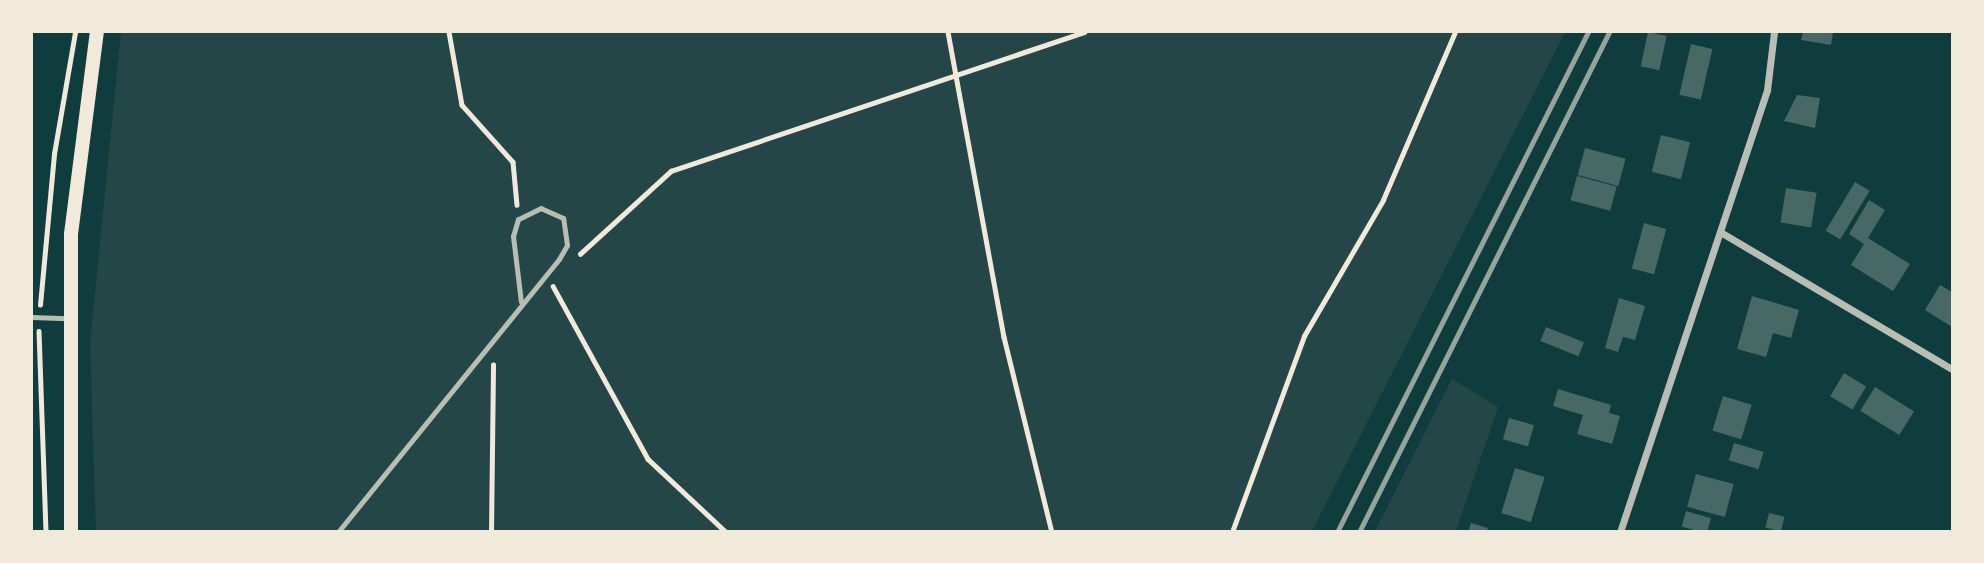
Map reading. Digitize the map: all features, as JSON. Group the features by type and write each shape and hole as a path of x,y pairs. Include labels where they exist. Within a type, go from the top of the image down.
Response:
{"main road":[{"path":"71,531 67,318 79,156 97,32"}],"street":[{"path":"1620,531 1722,233 1767,90 1774,32"},
{"path":"1722,233 1952,369"}],"lane":[{"path":"338,531 521,302 547,275 566,245 564,218 541,208 518,219 513,236 521,302"},
{"path":"32,317 67,318"}],"path":[{"path":"46,531 39,317 54,154 75,32"},
{"path":"449,32 461,105 513,162 518,219"},
{"path":"947,32 957,73 1004,337 1052,531"},
{"path":"726,531 648,459 547,275 590,246 671,171 1084,32"},
{"path":"1232,531 1304,337 1383,200 1455,32"},
{"path":"491,531 492,338"}],"shaded area":[{"path":"121,32 1565,32 1312,531 96,532 90,344"},
{"path":"1452,379 1498,407 1456,531 1375,531"}],"building":[{"path":"1648,32 1667,36 1659,70 1641,66"},
{"path":"1803,32 1833,32 1831,45 1801,40"},
{"path":"1691,44 1712,49 1701,100 1679,95"},
{"path":"1797,95 1820,98 1815,128 1784,121"},
{"path":"1661,135 1690,142 1681,179 1652,172"},
{"path":"1585,148 1626,159 1618,186 1578,175"},
{"path":"1577,176 1617,187 1610,211 1571,200"},
{"path":"1855,182 1870,191 1840,240 1826,231"},
{"path":"1786,188 1817,193 1811,227 1781,223"},
{"path":"1869,200 1885,210 1868,238 1910,264 1893,291 1851,265 1864,244 1849,234"},
{"path":"1644,223 1666,229 1654,274 1632,268"},
{"path":"1940,285 1952,292 1952,327 1925,310"},
{"path":"1752,296 1799,310 1791,338 1773,333 1766,357 1737,349"},
{"path":"1619,298 1645,306 1635,340 1623,337 1618,352 1605,348"},
{"path":"1546,327 1584,342 1578,356 1540,341"},
{"path":"1844,373 1866,386 1852,410 1830,396"},
{"path":"1875,387 1914,411 1899,435 1860,411"},
{"path":"1558,389 1611,405 1609,413 1620,416 1612,444 1577,434 1583,415 1553,406"},
{"path":"1723,396 1752,405 1741,439 1712,430"},
{"path":"1509,418 1534,425 1528,446 1503,439"},
{"path":"1734,443 1764,452 1758,469 1729,460"},
{"path":"1515,468 1545,477 1531,522 1501,513"},
{"path":"1696,474 1734,484 1725,517 1687,507"},
{"path":"1686,511 1711,518 1707,532 1682,526"},
{"path":"1769,513 1785,517 1781,531 1765,528"},
{"path":"1471,523 1488,528 1486,532 1468,532"}],"railway":[{"path":"1337,532 1588,32"},
{"path":"1359,532 1609,32"}]}
